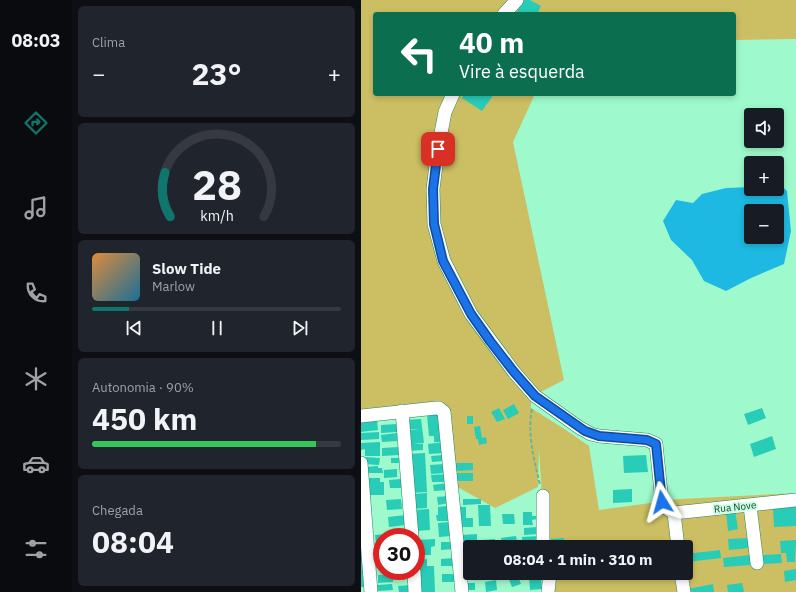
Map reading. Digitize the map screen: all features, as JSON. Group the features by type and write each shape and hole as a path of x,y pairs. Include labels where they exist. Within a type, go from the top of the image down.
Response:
{"street":[{"path":"506,12 517,0"},
{"path":"452,96 445,112 433,189 434,224 443,261 471,314 514,372 535,396 580,428 591,434 647,440 656,444 662,502 674,513 677,540"},
{"path":"361,416 436,408 443,410 445,415 462,592"},
{"path":"402,412 411,528"},
{"path":"361,463 371,592"},
{"path":"543,496 543,540"},
{"name":"Rua Nove","path":"674,513 796,500"},
{"path":"750,506 757,563"},
{"path":"414,580 415,592"},
{"path":"548,592 549,580"},
{"path":"682,580 684,592"}],"path":[{"path":"535,396 530,421 531,443 543,496"}],"shaded area":[{"path":"361,0 796,0 796,39 736,40 736,12 373,12 373,96 534,96 513,142 564,380 531,397 531,408 589,446 599,510 680,499 796,493 796,592 547,592 546,580 693,580 693,540 545,540 539,448 538,487 495,508 456,486 446,409 361,413"}],"water":[{"path":"744,187 744,196 784,196 784,188 787,191 791,231 784,264 751,278 726,291 704,281 692,260 671,240 663,221 676,200 693,203 702,194 726,188"}],"building":[{"path":"523,0 530,0 541,6 538,12 517,11"},
{"path":"464,96 493,96 482,111 462,98"},
{"path":"514,404 519,413 508,419 503,410"},
{"path":"499,408 505,419 497,422 491,412"},
{"path":"762,408 766,418 748,425 744,414"},
{"path":"441,414 442,429 439,429 440,442 434,442 434,436 429,436 427,415"},
{"path":"467,416 473,416 473,424 467,424"},
{"path":"421,419 424,443 413,444 423,444 423,450 408,451 407,430 420,429 407,429 406,420"},
{"path":"377,420 378,430 361,432 361,421"},
{"path":"397,424 397,432 381,433 381,425"},
{"path":"480,426 482,438 486,437 487,443 479,445 478,439 476,439 474,427"},
{"path":"379,432 379,439 361,440 361,433"},
{"path":"397,433 397,441 382,442 381,435"},
{"path":"772,436 776,449 754,457 750,444"},
{"path":"380,442 380,456 365,456 365,449 361,450 361,443"},
{"path":"444,442 445,453 429,454 428,444"},
{"path":"399,447 399,455 382,456 382,448"},
{"path":"425,453 427,492 411,493 408,454"},
{"path":"443,455 443,461 432,462 431,456"},
{"path":"646,455 648,472 624,473 623,456"},
{"path":"364,457 380,458 379,465 364,464"},
{"path":"391,458 401,458 401,463 391,463"},
{"path":"456,463 473,463 473,470 456,471"},
{"path":"444,464 445,473 431,474 430,465"},
{"path":"378,466 378,468 382,468 383,473 365,473 365,467"},
{"path":"397,469 397,477 384,478 384,470"},
{"path":"457,473 473,473 473,481 457,481"},
{"path":"448,474 448,482 432,482 431,475"},
{"path":"369,478 380,478 380,482 384,482 384,495 369,495"},
{"path":"401,479 401,488 390,488 389,480"},
{"path":"447,483 447,490 434,491 433,485"},
{"path":"632,489 632,502 613,503 613,490"},
{"path":"427,493 427,508 413,509 412,494"},
{"path":"449,496 450,503 438,505 437,497"},
{"path":"401,499 402,509 387,510 386,500"},
{"path":"463,499 481,499 481,504 463,505"},
{"path":"478,505 490,505 491,526 479,526"},
{"path":"447,506 448,521 437,521 436,515 438,515 438,507"},
{"path":"796,506 796,526 774,527 773,507"},
{"path":"458,507 466,507 466,518 473,518 473,527 458,527"},
{"path":"429,509 430,530 425,530 425,528 416,528 414,510"},
{"path":"735,510 738,529 728,531 726,511"},
{"path":"523,512 532,512 532,516 537,516 537,519 532,520 533,525 523,525"},
{"path":"502,514 514,514 515,524 503,524"},
{"path":"406,515 405,525 389,527 388,517"},
{"path":"449,522 451,536 439,537 438,523"},
{"path":"538,527 539,534 524,535 524,528"},
{"path":"477,534 477,540 463,540 463,542 461,542 460,535"},
{"path":"516,536 517,540 501,540 501,538"},
{"path":"539,536 538,540 522,540 522,537"},
{"path":"564,538 564,540 551,540"},
{"path":"748,538 749,548 729,550 728,539"},
{"path":"435,539 435,546 431,547 431,555 425,555 425,540"},
{"path":"796,540 795,562 787,562 786,553 781,553 780,541"},
{"path":"441,542 452,542 453,549 441,550"},
{"path":"361,550 364,550 368,587 361,587"},
{"path":"460,550 463,550 463,559 461,559"},
{"path":"720,550 721,558 693,561 693,553"},
{"path":"781,554 782,563 761,564 760,555"},
{"path":"750,555 750,565 724,567 723,558"},
{"path":"454,558 455,566 441,566 441,559"},
{"path":"425,559 427,559 427,566 434,566 435,592 420,592 419,580 425,580"},
{"path":"796,569 796,580 785,582 784,571"},
{"path":"442,574 455,574 455,582 442,582"},
{"path":"378,580 393,580 393,582 378,583"},
{"path":"496,580 497,590 486,592 485,582"},
{"path":"509,580 519,580 521,584 512,587"},
{"path":"529,580 541,580 542,589 530,590"},
{"path":"464,583 475,583 475,590 464,590"},
{"path":"742,583 744,592 728,592 727,585"},
{"path":"392,584 393,590 378,591 377,585"},
{"path":"713,584 714,592 688,592 688,589"},
{"path":"412,585 413,592 399,592 398,586"}],"route":[{"path":"438,149 433,189 434,224 443,261 471,314 514,372 535,396 580,428 591,434 599,436 614,436 647,440 656,444 662,502"}]}
